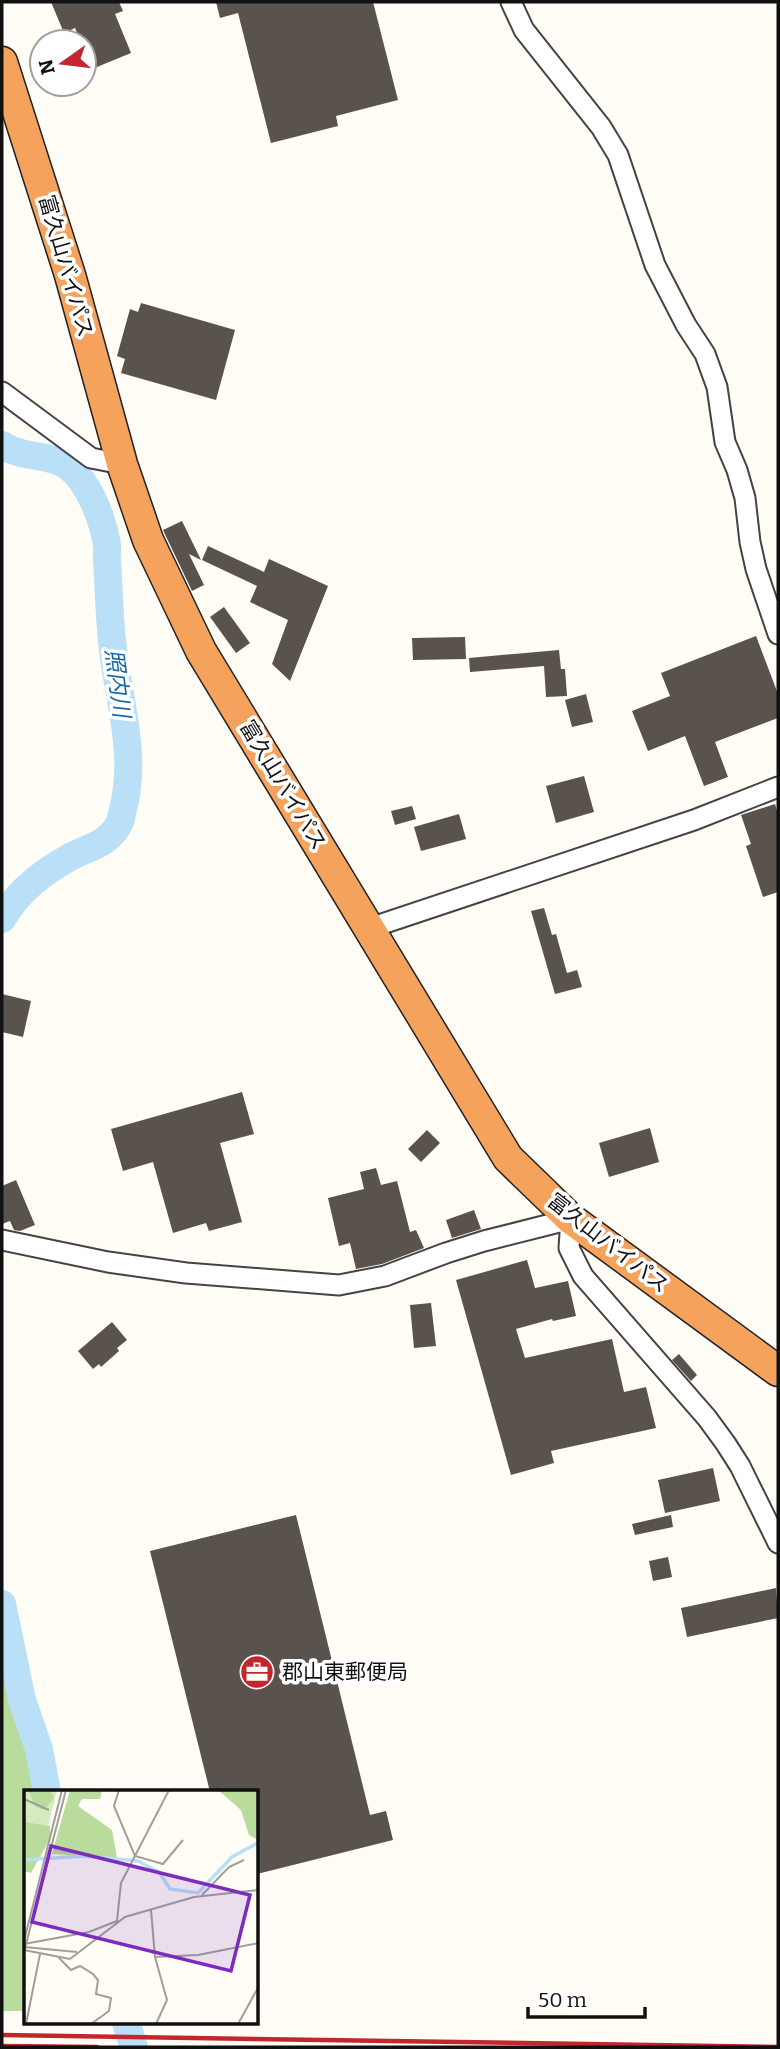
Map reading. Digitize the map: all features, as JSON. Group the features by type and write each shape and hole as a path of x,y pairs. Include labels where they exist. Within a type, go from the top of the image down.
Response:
{"highway":[{"name":"富久山バイパス","path":"2,62 70,275 121,464 148,540 201,652 370,928 487,1126 509,1158 571,1219 778,1371"}],"street":[{"path":"511,2 524,30 601,127 618,155 655,265 686,325 705,354 717,387 725,442 745,498 756,569 778,634"},
{"path":"2,392 91,458 121,464"},
{"path":"370,928 694,820 778,787"},
{"path":"2,1240 108,1262 186,1273 339,1285 385,1276 484,1241 571,1219 569,1248 583,1276 707,1418 726,1444 778,1543"}],"green space":[{"path":"2,1658 10,1696 41,1790 24,1790 24,2011 2,2011"}],"building":[{"path":"51,2 119,2 123,11 115,14 131,53 98,67 98,28 62,28"},
{"path":"216,2 373,2 398,100 336,116 338,126 271,143 238,13 220,18"},
{"path":"141,303 235,330 216,400 121,373 125,359 117,356 130,309 138,312"},
{"path":"182,521 201,560 189,554 204,585 192,591 163,530"},
{"path":"208,546 264,572 269,559 328,586 290,681 272,664 288,620 250,602 257,586 202,560"},
{"path":"224,607 250,643 236,653 210,617"},
{"path":"756,636 778,694 778,718 715,742 728,777 704,786 685,736 648,751 632,711 670,696 661,673"},
{"path":"465,637 466,659 413,660 412,638"},
{"path":"559,650 561,669 565,669 567,696 546,697 544,666 470,672 469,658"},
{"path":"586,694 593,722 572,727 565,700"},
{"path":"584,776 594,812 556,823 546,786"},
{"path":"775,804 778,814 778,892 763,897 746,846 751,844 741,815"},
{"path":"412,806 416,819 395,825 391,811"},
{"path":"459,814 466,839 421,851 414,827"},
{"path":"544,908 552,935 556,934 567,973 577,970 582,987 555,994 531,911"},
{"path":"2,994 31,1001 23,1037 2,1032"},
{"path":"242,1092 254,1134 220,1143 242,1222 209,1231 206,1223 173,1233 153,1162 123,1171 111,1129"},
{"path":"650,1128 659,1162 609,1177 599,1143"},
{"path":"427,1130 440,1143 421,1162 408,1149"},
{"path":"376,1168 381,1185 397,1181 410,1232 416,1230 424,1248 382,1264 356,1269 350,1243 339,1246 328,1198 364,1189 360,1172"},
{"path":"16,1180 35,1225 20,1231 14,1230 10,1221 2,1224 2,1186"},
{"path":"474,1210 481,1229 452,1238 446,1220"},
{"path":"527,1260 535,1288 568,1281 576,1316 553,1321 552,1319 516,1329 525,1358 612,1339 624,1392 646,1387 656,1428 551,1451 554,1463 511,1475 456,1280"},
{"path":"431,1303 436,1346 414,1348 410,1305"},
{"path":"112,1322 127,1340 101,1367 99,1364 93,1369 78,1351"},
{"path":"679,1354 697,1375 691,1381 672,1360"},
{"path":"713,1468 720,1501 665,1513 658,1480"},
{"name":"郡山東郵便局","path":"296,1515 370,1815 386,1811 393,1840 259,1874 259,1790 210,1790 150,1551"},
{"path":"671,1515 673,1527 635,1535 632,1524"},
{"path":"668,1557 672,1577 653,1581 649,1561"},
{"path":"776,1588 778,1618 687,1637 681,1608"}],"waterway":[{"name":"照内川","path":"2,445 23,454 64,464 82,481 98,512 107,547 111,630 125,724 128,767 123,809 115,831 104,841 72,856 42,875 16,899 2,919"},
{"name":"照内川","path":"2,1604 22,1700 39,1749 47,1790"},
{"name":"照内川","path":"126,2024 134,2047"}],"railway":[{"path":"2,2035 778,2047"},
{"path":"2,2046 97,2047"}],"place":[{"name":"郡山東郵便局","path":"257,1672"}]}
